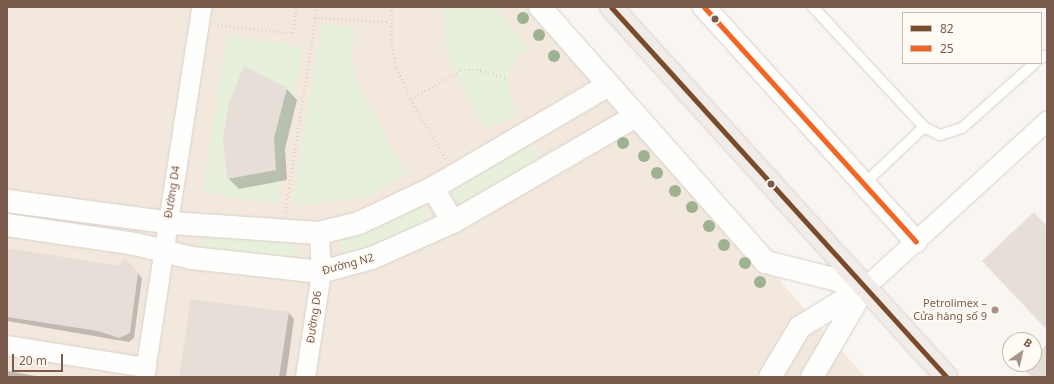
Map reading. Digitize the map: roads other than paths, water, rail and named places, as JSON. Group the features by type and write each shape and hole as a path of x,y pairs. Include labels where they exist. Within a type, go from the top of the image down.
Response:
{"highway":[{"path":"611,7 946,377"}],"street":[{"name":"Đường D4","path":"145,372 162,253 201,7"},
{"path":"540,7 634,117 766,262 865,287"},
{"path":"704,7 916,242"},
{"path":"7,201 167,223 319,234 359,224 433,188 607,86"},
{"name":"Đường N2","path":"7,225 134,244 162,253 320,272 372,258 453,222 634,117"},
{"path":"770,377 800,327 865,287 916,242 1047,120"},
{"path":"433,188 453,222"},
{"name":"Đường D6","path":"305,377 320,272 319,234"},
{"path":"812,377 865,287"},
{"path":"7,345 145,372"}],"lane":[{"path":"813,7 924,127 940,135 962,128 1034,64"},
{"path":"864,184 924,127"}],"place":[{"name":"Petrolimex – Cửa hàng số 9","path":"995,310"}]}
